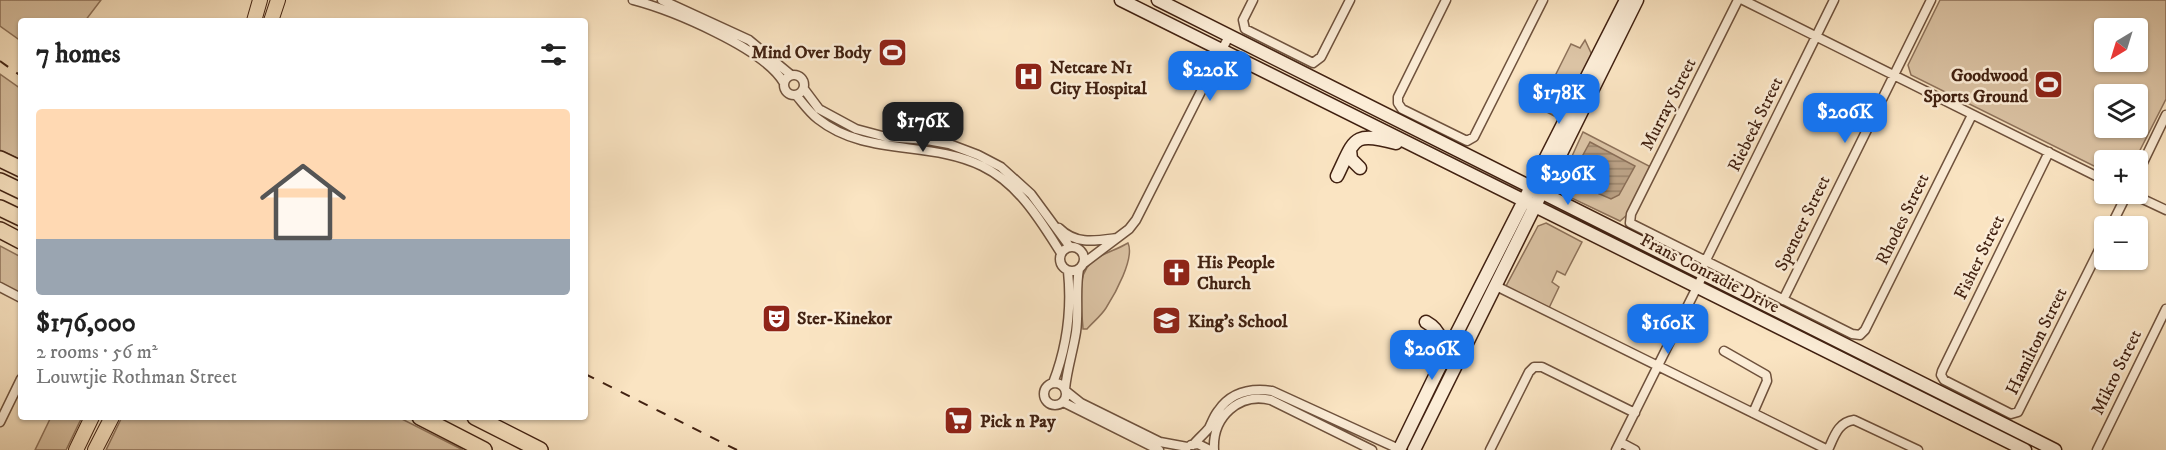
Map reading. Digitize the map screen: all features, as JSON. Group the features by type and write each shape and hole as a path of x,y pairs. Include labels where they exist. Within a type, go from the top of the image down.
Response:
{"highway":[{"path":"0,159 18,168"},
{"path":"0,181 18,190"},
{"path":"0,208 18,217"},
{"path":"0,230 18,239"},
{"path":"426,420 484,450"},
{"path":"481,420 540,450"}],"main road":[{"path":"255,18 261,0"},
{"path":"272,18 278,0"},
{"name":"Frans Conradie Drive","path":"1121,0 2025,450"},
{"name":"Frans Conradie Drive","path":"1158,0 1702,275 2055,450"},
{"path":"1400,450 1437,372 1626,0"},
{"path":"1414,450 1637,0"},
{"path":"1337,176 1356,142 1370,137 1423,151"},
{"path":"1350,150 1351,159 1360,168"},
{"path":"1426,322 1434,327 1441,339 1437,372"},
{"path":"76,450 91,420"},
{"path":"94,450 110,420"}],"street":[{"path":"633,0 719,34 788,79"},
{"path":"662,0 748,40 788,79"},
{"path":"1253,0 1243,20 1245,29 1309,63 1316,63 1321,57 1350,0"},
{"path":"1446,0 1398,97 1398,104 1402,109 1465,140 1471,140 1474,137 1543,0"},
{"name":"Murray Street","path":"1705,262 1630,223 1631,214 1738,0"},
{"path":"1743,0 2094,175"},
{"name":"Riebeek Street","path":"1705,262 1834,0"},
{"name":"Spencer Street","path":"1783,300 1931,0"},
{"path":"788,79 795,75 802,78 800,92 818,119 846,136 882,146 944,153 984,167 1003,179 1023,198 1040,220 1061,253 1060,264 1068,271 1074,272 1129,229 1142,211 1229,36"},
{"path":"788,79 786,91 800,92 819,109 856,129 886,137 949,144 988,160 1017,179 1074,248 1084,255 1076,283 1076,331 1066,372 1063,402"},
{"name":"Rhodes Street","path":"1783,300 1852,334 1860,335 1865,330 1972,115"},
{"path":"2148,152 2166,115"},
{"name":"Fisher Street","path":"1942,377 1942,371 2049,152"},
{"path":"2148,201 2166,210"},
{"path":"1047,214 1061,231 1082,241 1117,238"},
{"path":"1061,253 1074,248 1096,246 1117,238"},
{"name":"Hamilton Street","path":"1942,377 1948,383 2011,414 2018,412 2094,260"},
{"path":"1705,262 1783,300"},
{"path":"1068,271 1070,302 1068,329 1059,369 1053,383 1046,388 1045,398 1053,405 1063,402 1159,450"},
{"path":"1635,450 1618,446 1702,275"},
{"path":"1496,286 1828,450 1841,425 1854,420 1916,449"},
{"path":"0,287 18,296"},
{"name":"Mikro Street","path":"2097,450 2166,309"},
{"path":"1724,351 1766,375 1767,381 1753,413"},
{"path":"1490,450 1529,372 1534,367 1542,367 1635,413"},
{"path":"1053,383 1060,384 1081,403 1160,442 1188,447 1204,446 1212,450 1216,434 1232,406 1242,401 1262,397 1372,450"},
{"path":"0,422 18,385"},
{"path":"1188,447 1208,429 1217,411 1228,400 1247,390 1260,389 1272,390 1400,450"}],"shaded area":[{"path":"0,0 101,0 87,18 18,18 18,39 0,26"},
{"name":"Goodwood Sports Ground","path":"1940,0 2166,0 2166,99 2148,134 2148,84 2094,84 2094,138 2146,138 2140,150 2094,150 2094,166 1911,75 1908,65"},
{"path":"1585,40 1592,55 1558,118 1539,108 1571,44 1580,48"},
{"path":"0,74 18,87 18,159 0,150"},
{"path":"1583,132 1651,167 1628,214 1620,221 1561,193 1558,187"},
{"path":"1590,142 1635,166 1619,195 1611,199 1597,193 1591,179 1582,174 1577,166"},
{"path":"1546,223 1582,242 1565,275 1557,271 1552,282 1559,287 1548,310 1505,288 1538,226"},
{"path":"1128,243 1129,258 1114,294 1102,314 1087,329 1083,329 1081,290 1082,280 1089,264"},
{"path":"0,246 18,255 18,293 0,284"},
{"path":"50,420 81,420 66,450 35,450"},
{"path":"121,420 404,420 463,450 106,450"}],"railway":[{"path":"0,61 18,74"},
{"path":"588,376 737,450"}],"place":[{"name":"Mind Over Body","path":"892,52"},
{"name":"Netcare N1 City Hospital","path":"1029,77"},
{"name":"Goodwood Sports Ground","path":"2049,85"},
{"name":"His People Church","path":"1176,272"},
{"name":"Ster-Kinekor","path":"776,318"},
{"name":"King's School","path":"1167,321"},
{"name":"Pick n Pay","path":"959,421"}]}
